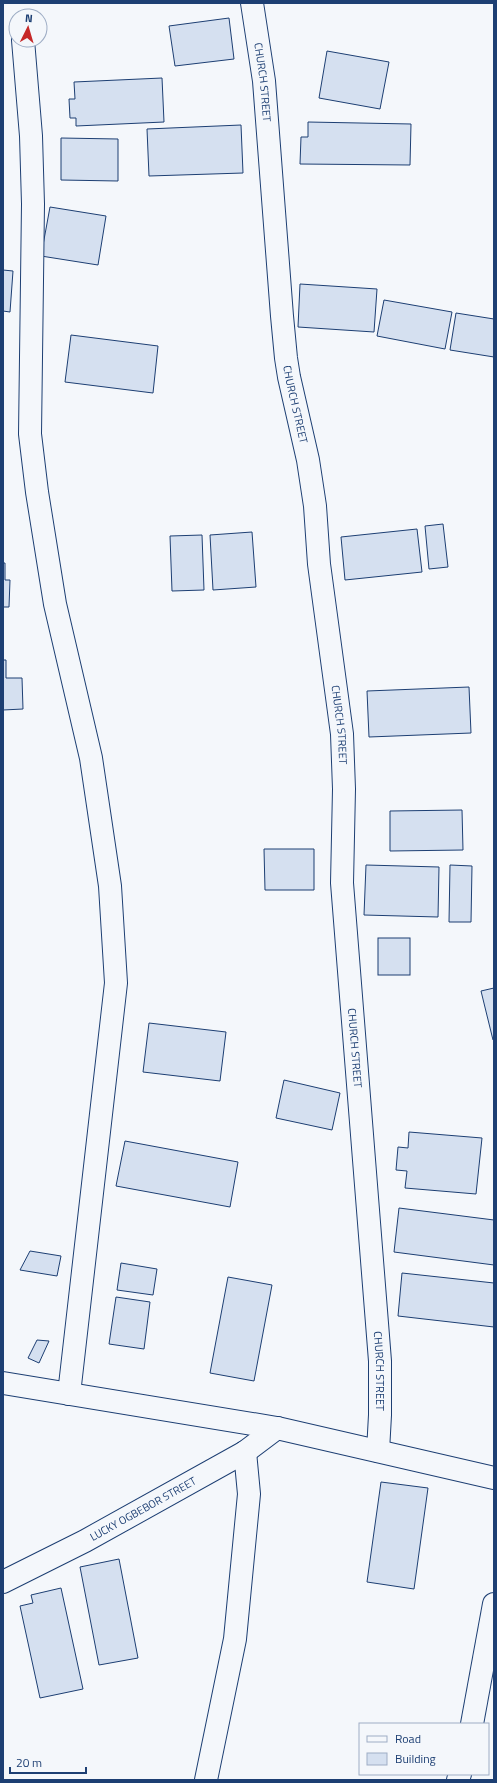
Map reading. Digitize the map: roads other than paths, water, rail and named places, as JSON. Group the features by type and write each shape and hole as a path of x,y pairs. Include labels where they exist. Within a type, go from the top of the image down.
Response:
{"street":[{"name":"CHURCH STREET","path":"252,3 264,81 286,358 308,460 315,506 319,564 342,734 344,789 342,883 380,1361 378,1451"},
{"path":"24,48 31,136 33,204 30,434 37,492 55,604 92,765 110,886 116,983 69,1394"},
{"path":"3,1383 277,1428 494,1478"},
{"name":"LUCKY OGBEBOR STREET","path":"3,1582 85,1541 245,1452 277,1428"},
{"path":"206,1780 236,1639 250,1494 245,1452"},
{"path":"472,1723 494,1604"}]}
